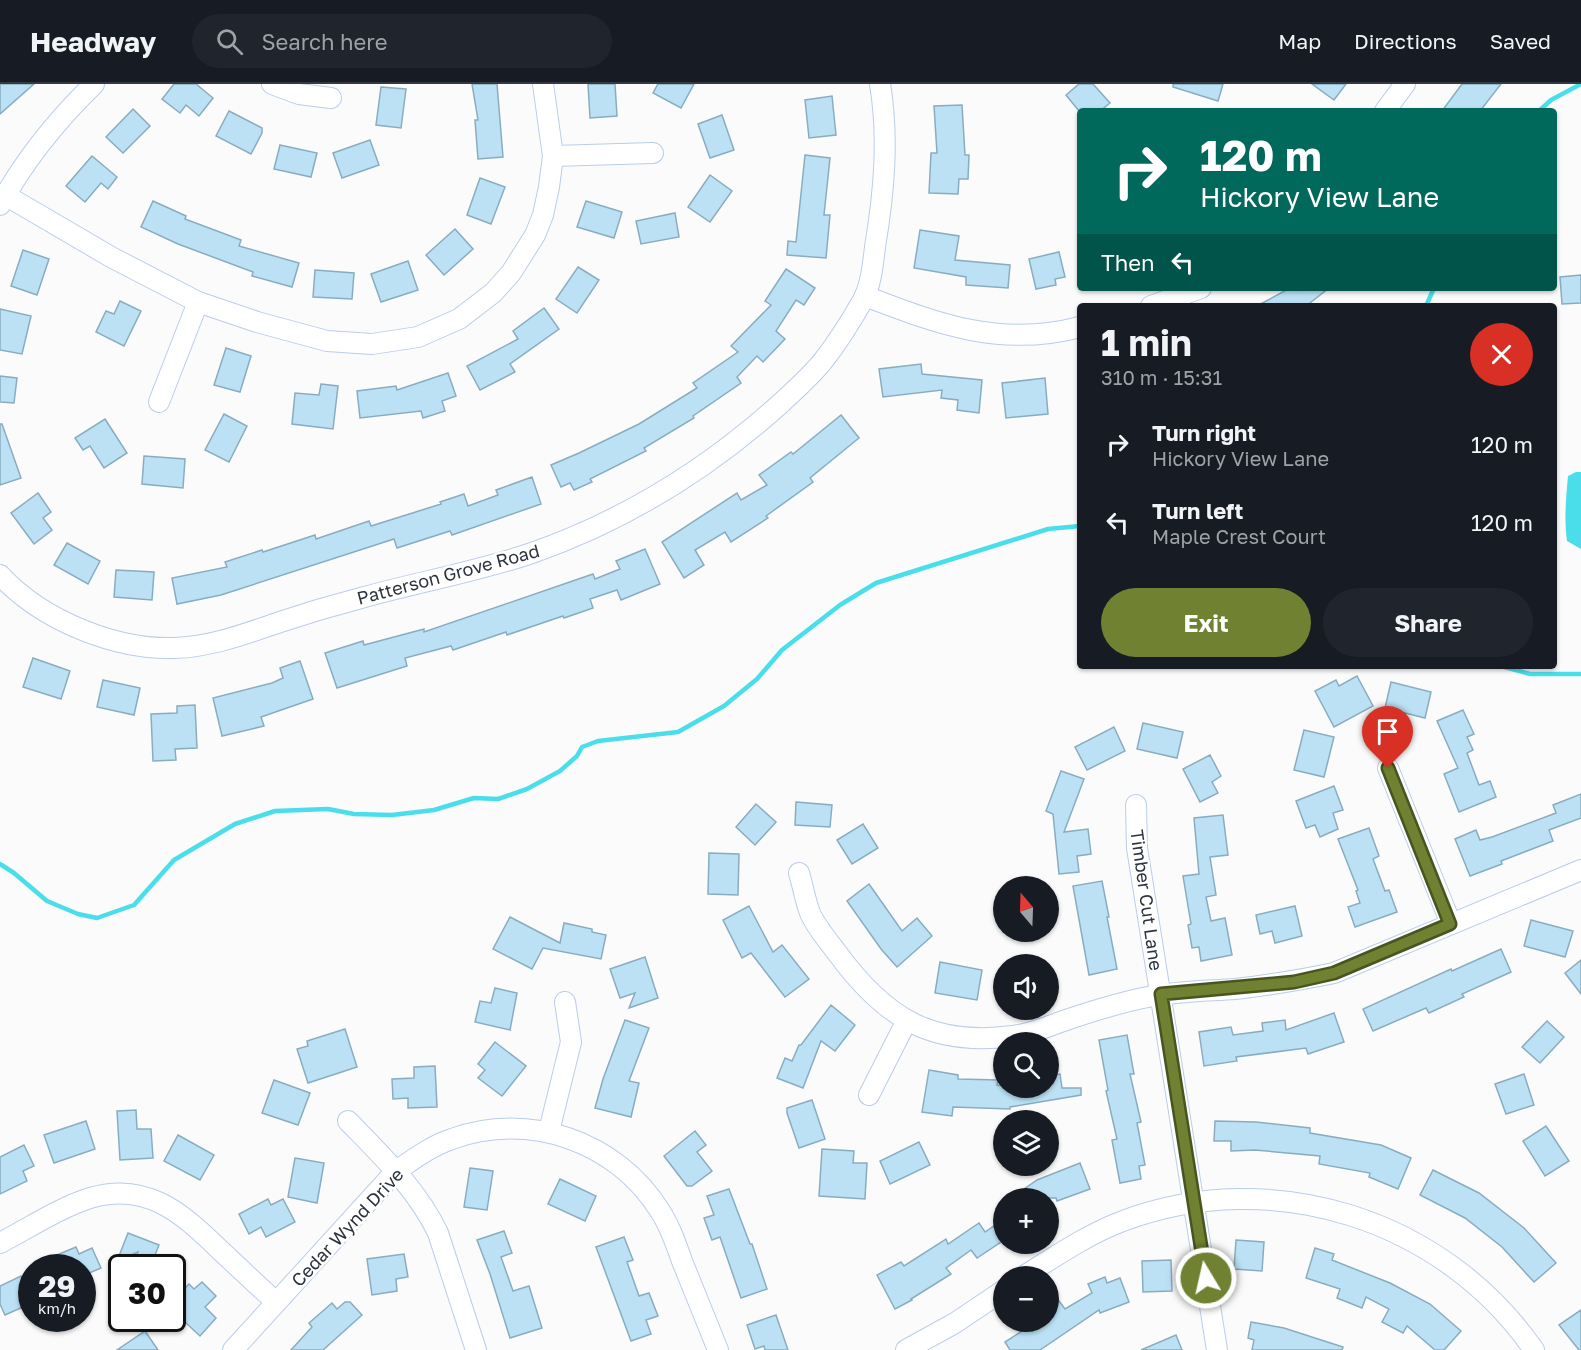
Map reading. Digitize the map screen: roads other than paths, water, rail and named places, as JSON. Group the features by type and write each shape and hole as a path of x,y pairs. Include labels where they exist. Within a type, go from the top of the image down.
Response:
{"street":[{"path":"94,84 53,127 29,158 3,200 198,302 309,337 348,344 398,341 418,337 440,328 477,307 494,293 511,273 524,254 543,215 549,187 553,156 543,84"},
{"path":"272,84 298,94 331,98"},
{"name":"Patterson Grove Road","path":"0,575 42,611 69,624 119,642 174,648 218,642 334,605 528,554 591,529 635,508 731,445 776,407 823,362 865,296 878,231 883,180 885,140 880,84"},
{"path":"1387,108 1405,84"},
{"path":"553,156 653,153"},
{"path":"1159,303 1193,291"},
{"path":"865,296 938,323 985,334 1047,333 1077,328"},
{"path":"159,402 198,302"},
{"path":"1388,768 1450,924"},
{"name":"Timber Cut Lane","path":"1136,805 1137,848 1217,1350"},
{"path":"799,873 811,914 827,940 865,988 883,1005 906,1022 922,1028 954,1036 990,1038 1015,1036 1107,1007 1161,994 1294,982 1334,973 1581,870"},
{"path":"549,1131 571,1042 564,1002"},
{"path":"869,1095 906,1022"},
{"path":"348,1121 420,1200 438,1233 476,1350"},
{"name":"Cedar Wynd Drive","path":"233,1350 396,1171 428,1149 452,1139 478,1131 503,1128 549,1131 603,1154 623,1169 644,1190 660,1210 670,1230 718,1350"},
{"path":"0,1244 88,1199 119,1193 151,1198 178,1211 276,1302"},
{"path":"1040,1266 1103,1229 1145,1214 1193,1203 1246,1199 1278,1200 1314,1205 1376,1223 1405,1237 1459,1271 1500,1308 1521,1331 1534,1350"},
{"path":"906,1350 955,1323 993,1297"}],"water":[{"path":"1581,472 1581,549 1567,541 1566,533 1568,476"}],"waterway":[{"path":"1542,108 1551,100 1581,84"},
{"path":"1427,303 1433,291"},
{"path":"0,864 47,901 78,914 97,918 134,905 174,860 235,824 275,811 328,809 354,814 392,815 434,810 474,798 498,799 527,789 560,771 577,756 582,747 598,741 678,732 724,706 757,679 782,650 840,605 876,583 1048,529 1077,526"},
{"path":"1512,669 1530,674 1581,674"}]}
